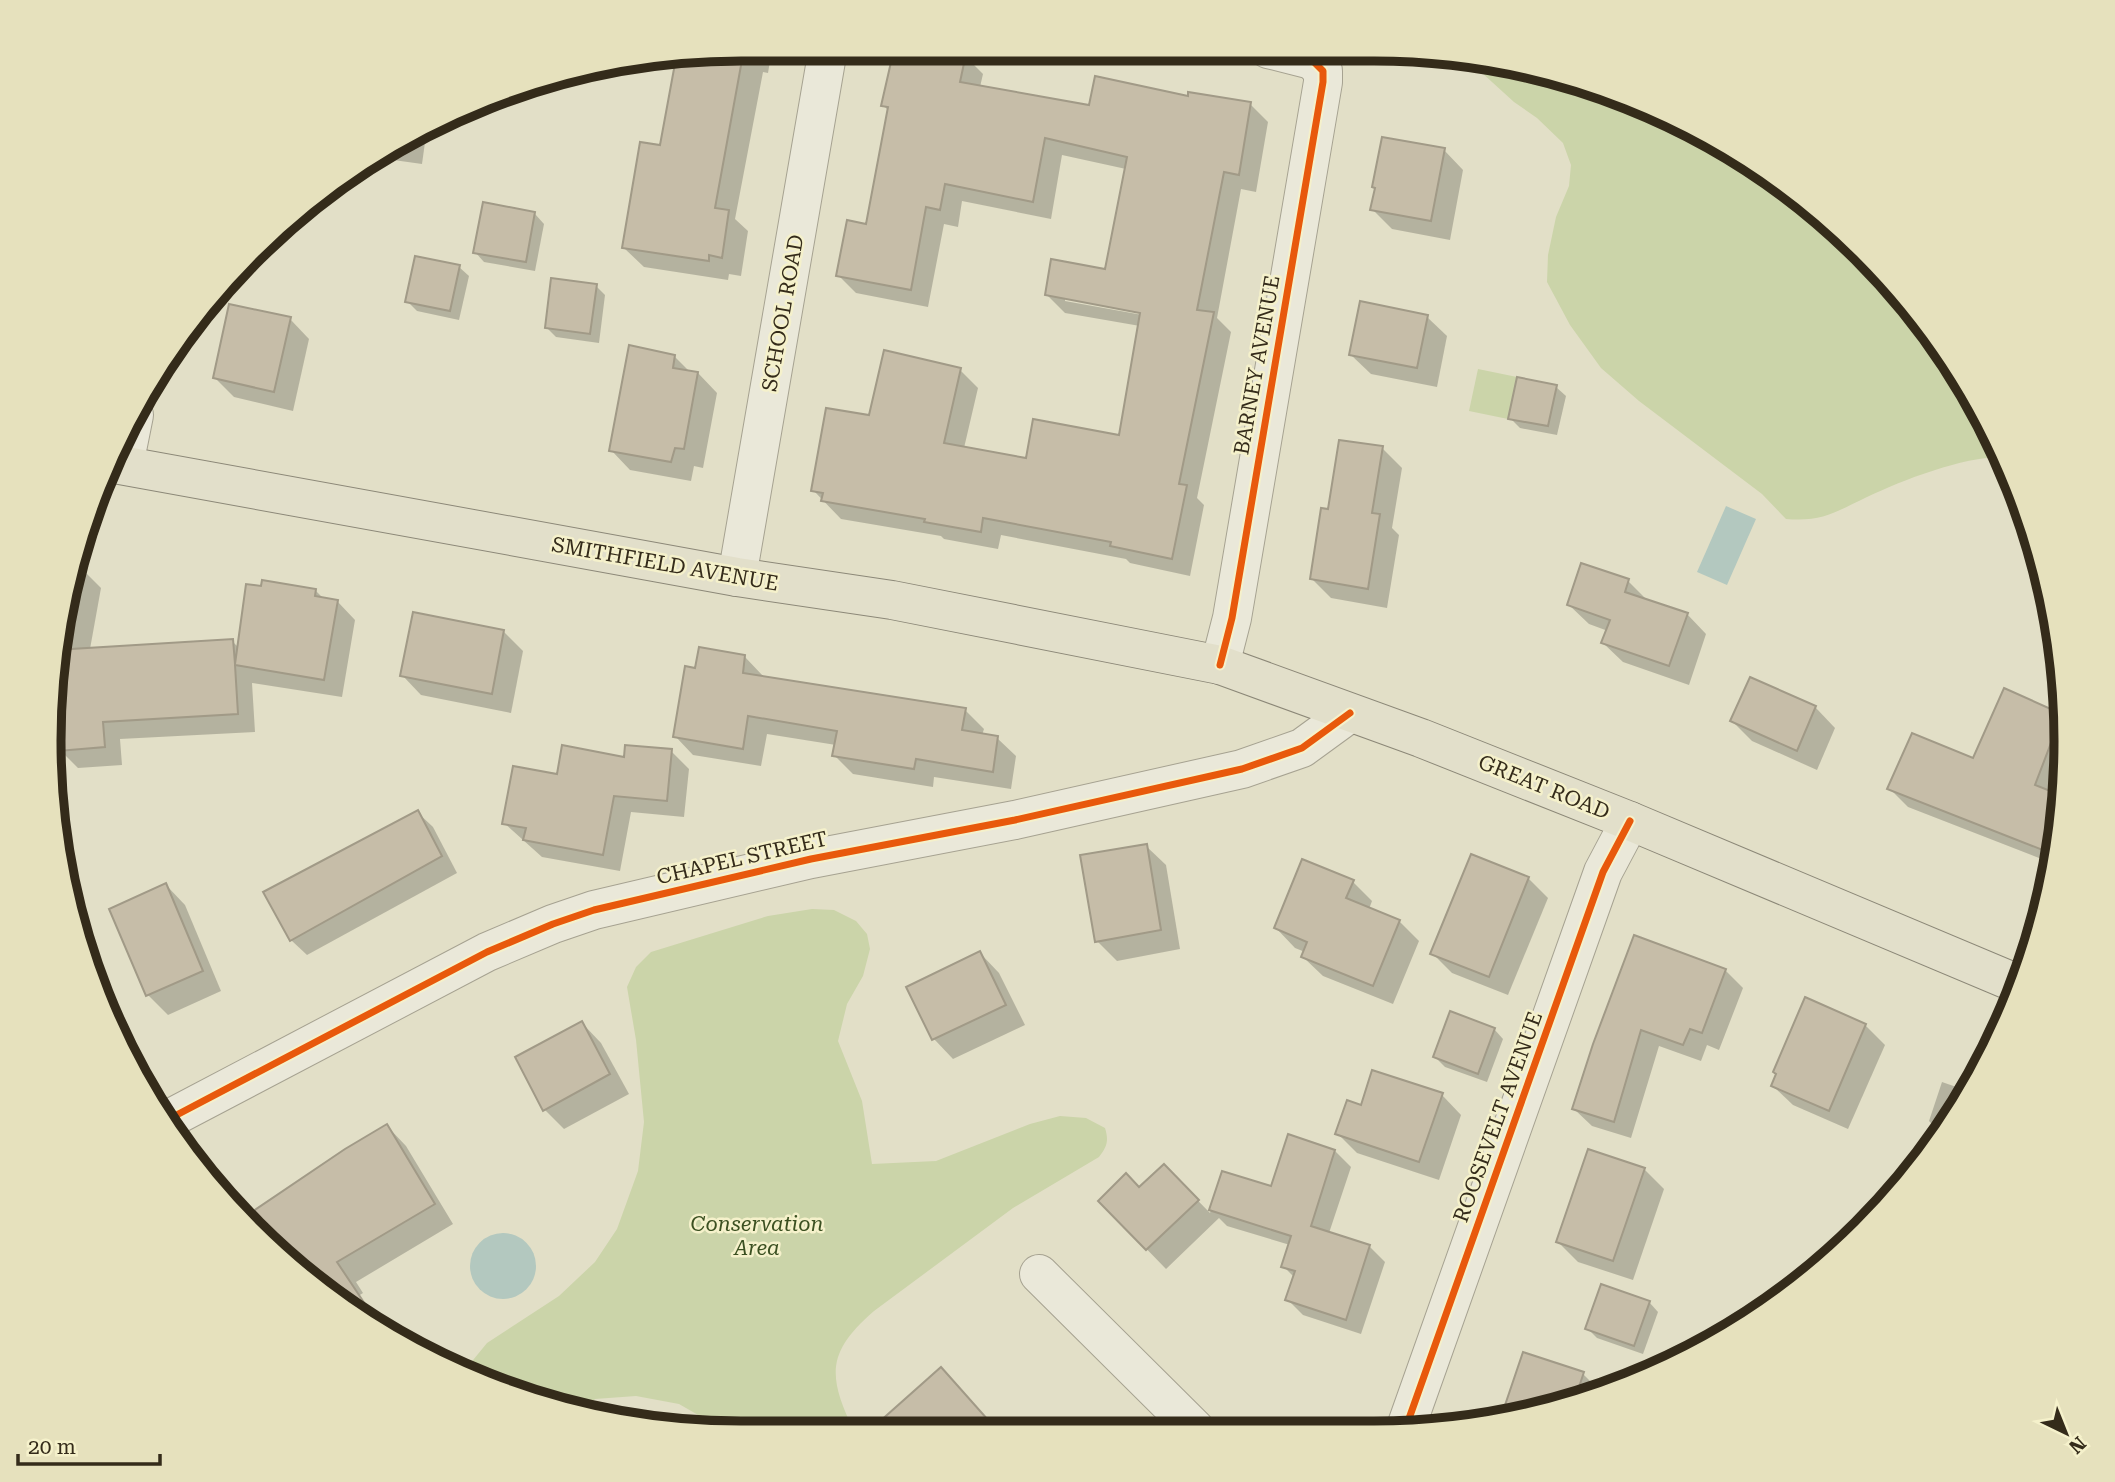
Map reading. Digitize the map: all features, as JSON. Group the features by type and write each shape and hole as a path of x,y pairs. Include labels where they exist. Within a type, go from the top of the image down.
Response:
{"main road":[{"name":"SMITHFIELD AVENUE","path":"120,465 737,577 892,600 1220,665"},
{"name":"GREAT ROAD","path":"1220,665 1421,738 1629,821 2010,981"}],"street":[{"name":"SCHOOL ROAD","path":"737,577 826,61"},
{"name":"BARNEY AVENUE","path":"1220,665 1232,618 1321,96 1323,71 1313,61"},
{"name":"CHAPEL STREET","path":"174,1116 487,952 553,924 594,910 811,859 1015,820 1242,769 1303,748 1350,713"},
{"name":"ROOSEVELT AVENUE","path":"1409,1419 1603,872 1629,821"},
{"path":"1039,1274 1187,1421"}],"green space":[{"path":"1479,70 1550,84 1634,113 1714,152 1788,202 1855,260 1913,327 1963,401 1992,458 1933,471 1819,517 1786,519 1762,494 1639,401 1601,368 1570,325 1547,282 1548,255 1556,217 1569,186 1571,165 1563,143"},
{"path":"1478,369 1517,377 1508,419 1469,411"},
{"name":"Conservation Area","path":"812,909 834,910 856,921 867,934 870,949 863,976 847,1004 838,1041 862,1101 872,1164 936,1161 1030,1124 1060,1116 1086,1118 1105,1128 1107,1140 1102,1153 1013,1208 874,1311 859,1326 847,1339 836,1365 839,1394 850,1421 706,1419 679,1404 636,1396 595,1399 590,1404 523,1385 470,1364 487,1343 559,1296 595,1262 617,1229 638,1171 644,1122 636,1040 627,987 636,967 651,952 768,916"}],"shaded area":[{"path":"1726,506 1756,519 1727,585 1697,572"},
{"path":"496,1233 510,1233 522,1238 531,1247 536,1266 534,1279 527,1290 510,1299 496,1299 484,1294 475,1285 470,1273 470,1259 475,1247 484,1238"}],"building":[{"path":"742,61 715,208 729,210 722,258 709,255 709,261 622,248 640,142 660,145 675,65"},
{"path":"891,61 964,61 960,82 1089,105 1095,76 1188,96 1188,92 1251,102 1239,175 1224,172 1197,310 1214,312 1179,484 1187,485 1172,559 1110,546 1111,542 983,518 981,532 924,522 925,519 821,501 823,493 811,491 826,408 869,415 884,350 961,368 944,443 1026,458 1033,419 1119,435 1140,313 1045,295 1051,259 1105,269 1127,157 1045,138 1033,202 945,184 940,210 926,207 911,290 836,276 847,220 866,224 888,107 881,106"},
{"path":"1382,137 1445,148 1431,221 1370,210"},
{"path":"483,202 535,212 526,262 473,253"},
{"path":"415,256 460,265 450,311 405,302"},
{"path":"551,278 597,284 590,334 545,328"},
{"path":"1360,301 1428,315 1417,368 1349,355"},
{"path":"229,304 291,317 274,392 213,378"},
{"path":"629,345 675,355 673,368 698,372 684,449 675,448 671,462 609,451"},
{"path":"1517,377 1557,385 1548,426 1508,419"},
{"path":"1339,440 1383,446 1372,513 1380,514 1368,589 1310,579 1321,508 1328,509"},
{"path":"1581,563 1629,579 1625,592 1688,613 1669,666 1601,643 1610,620 1567,605"},
{"path":"262,580 316,589 315,596 338,600 324,680 235,665 238,714 103,722 105,747 61,751 67,649 233,639 235,664 246,584 261,586"},
{"path":"413,612 504,630 492,694 400,676"},
{"path":"699,647 745,655 743,673 966,708 962,730 998,736 993,772 916,759 914,769 832,756 837,731 748,716 743,749 673,737 685,666 695,668"},
{"path":"1750,677 1816,706 1797,751 1730,721"},
{"path":"2004,688 2053,710 2054,736 2035,785 2051,791 2045,851 1887,789 1912,733 1973,758"},
{"path":"562,745 624,757 625,745 672,749 667,801 614,796 603,855 523,840 526,828 502,824 513,766 557,774"},
{"path":"418,810 442,856 290,941 263,892"},
{"path":"1147,844 1161,930 1095,942 1080,855"},
{"path":"1471,854 1529,877 1489,977 1430,954"},
{"path":"1302,859 1354,880 1346,898 1400,920 1373,986 1301,957 1307,942 1274,928"},
{"path":"166,883 203,971 146,996 109,909"},
{"path":"1634,935 1726,969 1702,1033 1690,1029 1683,1045 1641,1030 1614,1122 1572,1109"},
{"path":"980,951 1006,1005 932,1040 906,987"},
{"path":"1805,997 1866,1024 1829,1111 1771,1086 1776,1074 1773,1072"},
{"path":"1450,1011 1495,1028 1478,1074 1433,1057"},
{"path":"582,1021 610,1074 543,1111 515,1057"},
{"path":"1372,1070 1443,1093 1419,1162 1335,1134 1347,1100 1361,1105"},
{"path":"387,1124 435,1204 337,1262 369,1310 293,1252 251,1212"},
{"path":"1288,1134 1335,1150 1311,1226 1370,1245 1346,1320 1285,1300 1295,1271 1281,1267 1291,1236 1209,1210 1222,1171 1271,1186"},
{"path":"1588,1149 1645,1168 1613,1261 1556,1242"},
{"path":"1164,1164 1199,1200 1146,1250 1098,1201 1126,1173 1139,1187"},
{"path":"1601,1284 1650,1301 1634,1346 1585,1329"},
{"path":"1523,1352 1584,1372 1578,1389 1504,1408"},
{"path":"941,1367 989,1421 880,1421"}],"cycle path":[{"path":"1220,665 1232,618 1323,82 1323,71 1313,61"},
{"path":"174,1116 487,952 553,924 594,910 811,859 1015,820 1242,769 1302,748 1350,713"},
{"path":"1409,1419 1603,872 1630,821"}]}
